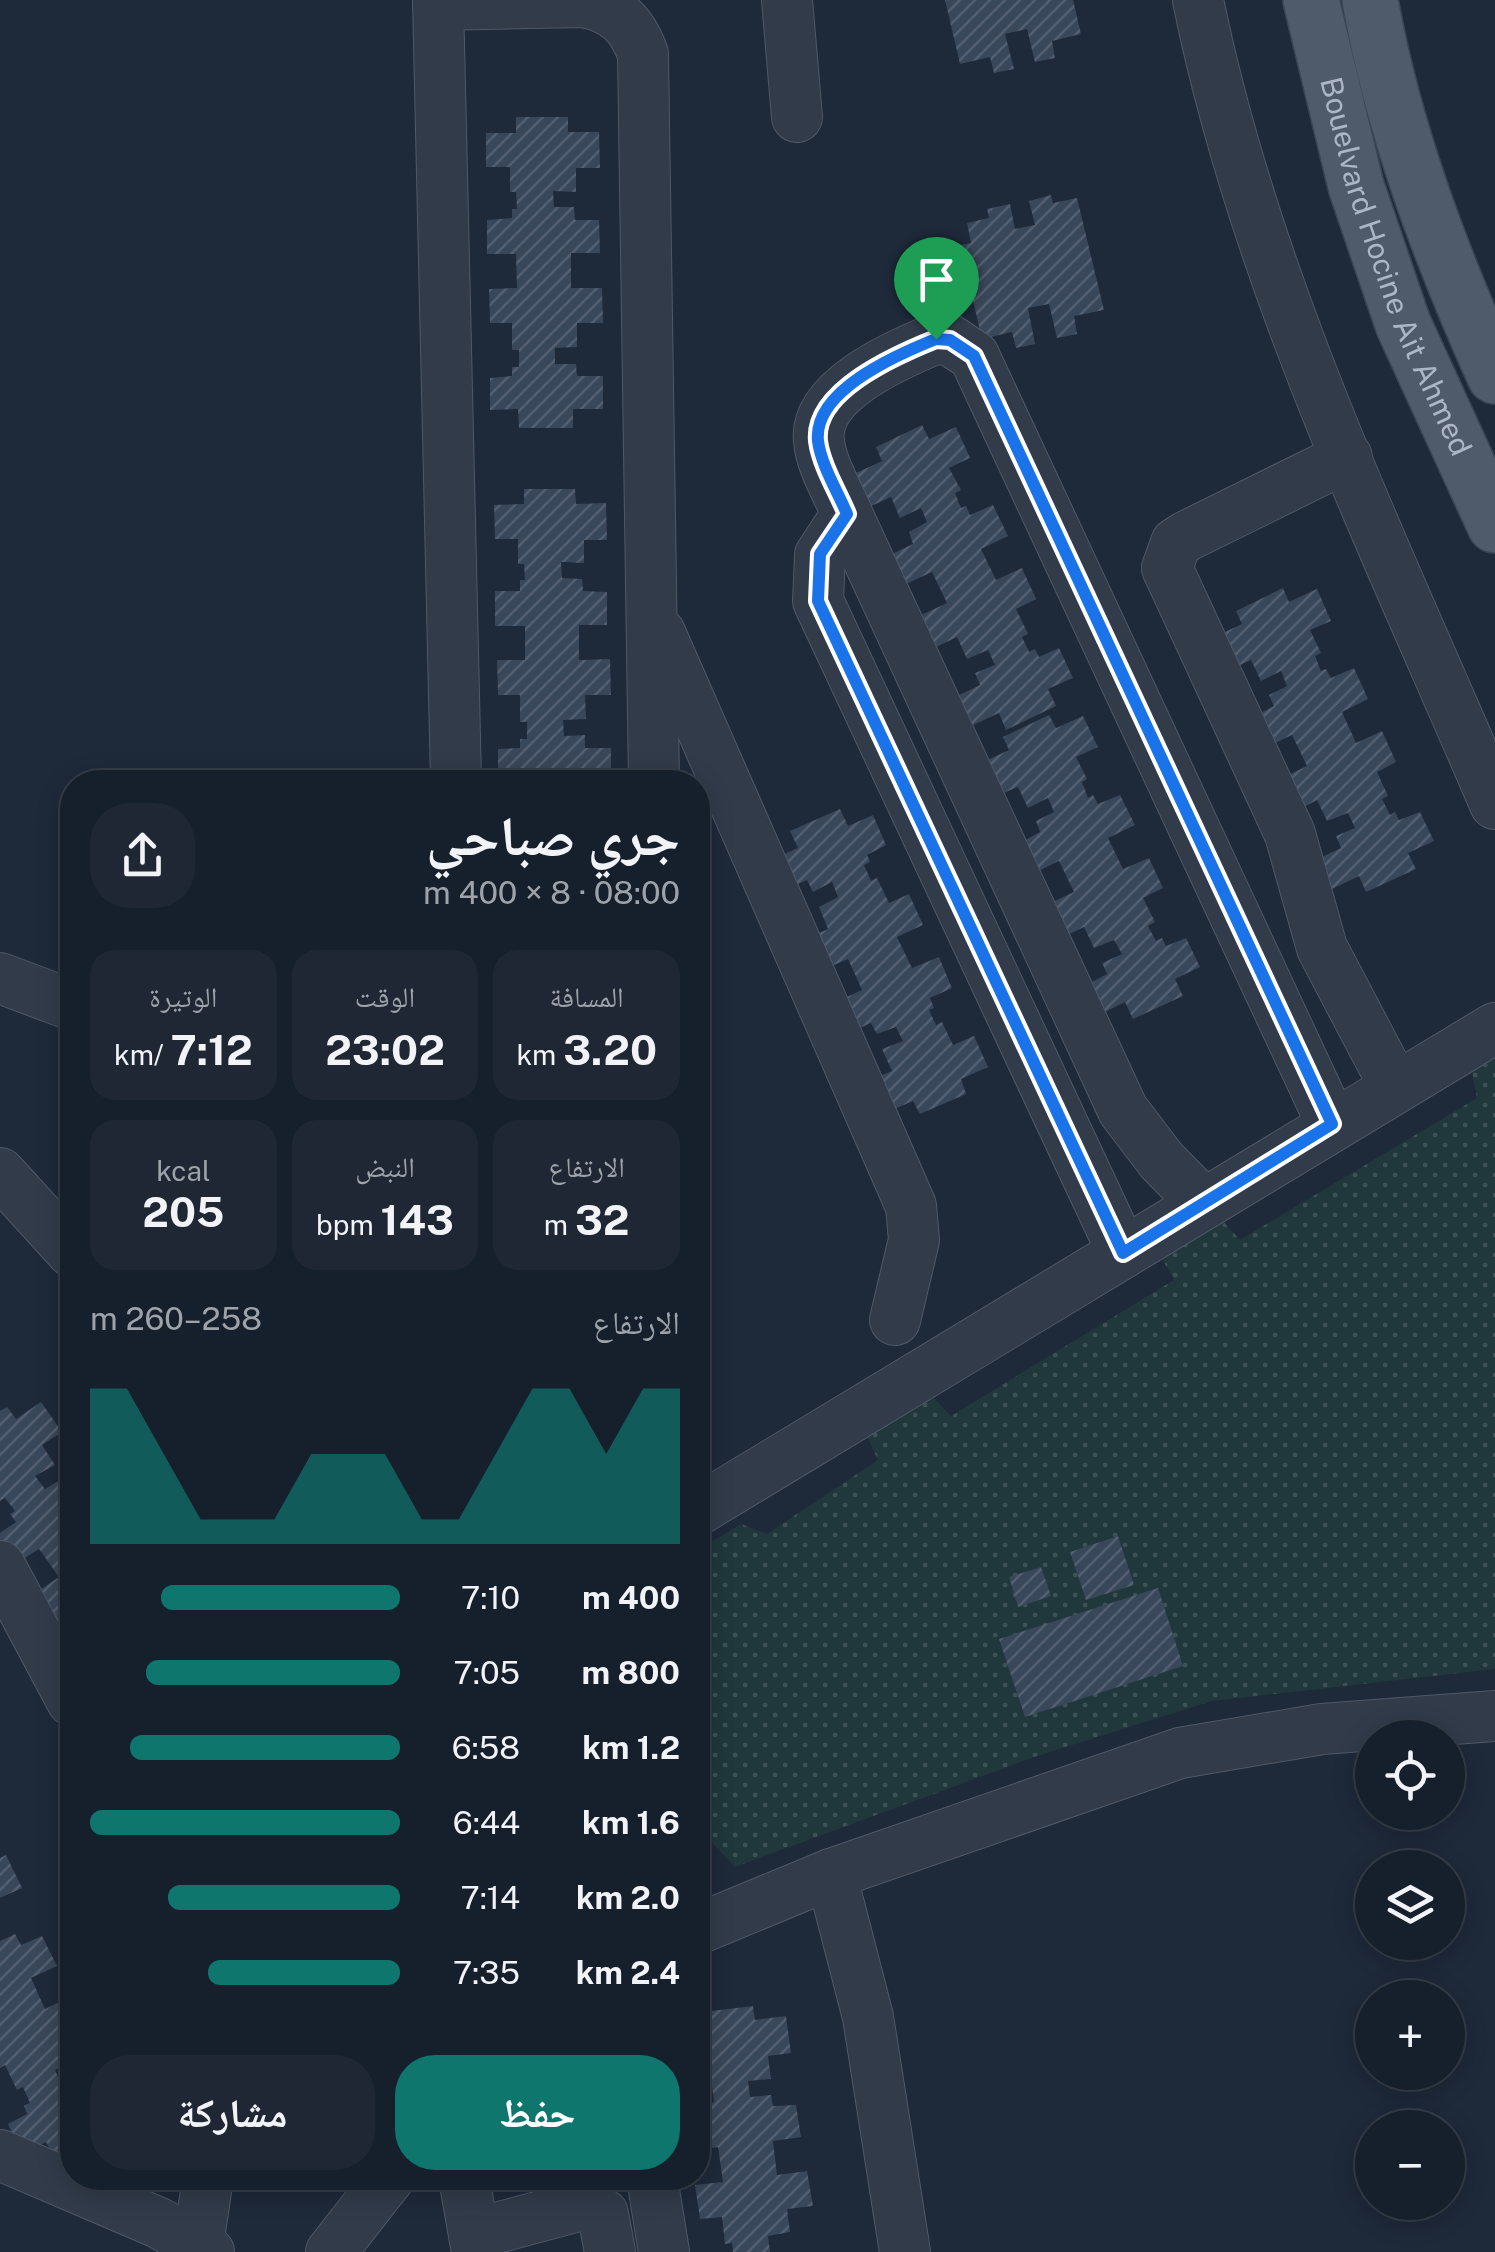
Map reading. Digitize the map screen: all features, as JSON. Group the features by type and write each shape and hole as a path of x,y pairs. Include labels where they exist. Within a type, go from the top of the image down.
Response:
{"main road":[{"name":"Bouelvard Hocine Ait Ahmed","path":"1312,0 1356,186 1403,324 1495,525"},
{"path":"1370,0 1412,164 1460,298 1495,376"}],"street":[{"path":"787,0 797,118"},
{"path":"1198,0 1216,87 1244,182 1347,457 1495,804"},
{"path":"456,770 438,2 584,2 605,7 623,18 644,54 654,770"},
{"path":"1204,1204 1161,1160 1123,1110 847,514 818,444 818,424 826,405 840,390 936,339 964,346 982,374 1332,1124"},
{"path":"1347,457 1187,536 1176,543 1167,568 1290,834 1322,948 1394,1085"},
{"path":"847,514 820,554 818,601 1123,1253"},
{"path":"652,615 911,1206 914,1240 896,1320"},
{"path":"0,947 60,970"},
{"path":"0,978 60,1001"},
{"path":"710,1503 1394,1085 1495,1028"},
{"path":"0,1173 60,1239"},
{"path":"0,1566 60,1679"},
{"path":"710,1924 831,1874 1180,1753 1322,1729 1495,1716"},
{"path":"831,1874 865,1998 905,2252"},
{"path":"0,2154 60,2182"},
{"path":"78,2190 204,2248 207,2190"},
{"path":"331,2252 380,2190"},
{"path":"466,2190 475,2243 586,2204 602,2214 610,2252"},
{"path":"654,2190 664,2252"}],"green space":[{"path":"1495,1059 1495,1669 1212,1701 1037,1756 735,1867 713,1844 710,1835 710,1543 741,1524 767,1534 878,1460 866,1435 931,1395 951,1416 1174,1280 1160,1255 1222,1220 1240,1240 1477,1098 1472,1072"}],"building":[{"path":"945,0 1073,0 1081,34 1052,41 1055,58 1035,62 1027,29 1005,34 1014,69 994,73 990,57 960,64"},
{"path":"516,117 568,117 568,132 599,132 600,168 576,168 576,192 553,191 554,207 574,207 575,220 599,220 600,253 571,253 571,288 602,288 603,323 577,323 577,347 555,348 555,364 576,364 577,376 603,376 603,409 573,409 573,428 519,428 518,409 490,410 490,378 512,376 512,367 519,367 519,350 512,350 512,323 490,323 489,289 517,288 516,254 487,254 487,220 512,218 512,209 517,209 516,192 510,192 510,167 486,167 486,133 516,133"},
{"path":"1051,195 1053,203 1077,198 1104,310 1074,316 1077,334 1057,338 1049,304 1028,308 1035,344 1016,348 1012,332 982,339 960,245 971,243 967,223 989,218 987,209 1010,204 1015,229 1035,225 1029,201"},
{"path":"922,425 929,439 956,427 970,458 949,468 961,490 955,493 961,508 966,506 970,515 993,505 1008,536 981,549 996,580 1022,568 1036,599 1016,609 1028,634 1022,637 1029,652 1035,649 1039,657 1059,648 1073,678 1048,689 1056,706 1006,730 999,713 971,726 957,696 980,685 975,673 995,665 988,650 967,659 957,637 934,648 919,616 947,603 932,572 906,584 892,554 913,544 909,532 927,522 921,508 900,518 891,497 869,507 854,474 882,461 876,447"},
{"path":"524,489 575,489 576,504 606,503 607,540 584,540 584,563 561,562 562,578 582,579 583,591 607,592 607,625 579,625 579,660 610,659 611,695 585,695 586,719 563,720 564,736 585,735 585,748 611,748 611,770 498,770 498,749 520,748 520,739 527,739 527,722 520,722 520,695 498,695 497,660 525,660 525,626 495,626 495,591 520,591 520,580 525,580 524,564 518,564 518,539 495,539 494,505 524,504"},
{"path":"1283,588 1289,602 1317,589 1331,621 1310,630 1321,653 1315,656 1321,671 1326,669 1331,678 1354,668 1368,699 1342,712 1356,743 1382,731 1396,762 1377,772 1388,796 1382,799 1390,815 1395,812 1399,820 1420,812 1434,841 1408,853 1416,869 1366,892 1359,876 1332,889 1318,859 1341,848 1336,836 1355,828 1348,813 1327,821 1317,800 1294,812 1280,779 1307,766 1292,735 1267,747 1253,717 1274,706 1269,695 1287,686 1281,671 1261,681 1251,660 1229,670 1214,637 1242,624 1236,611"},
{"path":"1049,715 1056,728 1083,716 1098,747 1076,757 1087,779 1082,782 1088,798 1093,795 1098,804 1120,795 1135,825 1108,838 1123,869 1149,858 1163,888 1143,898 1155,922 1148,926 1156,941 1162,938 1166,946 1186,938 1200,967 1175,979 1183,996 1133,1019 1125,1002 1099,1015 1084,986 1107,974 1102,963 1122,954 1114,940 1094,948 1084,927 1061,938 1046,905 1074,892 1059,861 1034,873 1020,843 1040,832 1036,821 1054,812 1048,798 1028,808 1018,787 996,796 981,763 1009,750 1003,737"},
{"path":"840,809 848,826 873,815 886,845 867,855 870,862 864,865 871,881 877,878 889,903 909,894 923,925 897,937 912,968 939,957 952,988 930,998 934,1008 929,1010 936,1025 942,1022 953,1045 974,1036 988,1067 961,1079 966,1094 920,1114 913,1101 885,1113 870,1080 892,1071 882,1049 903,1041 896,1027 877,1034 871,1023 850,1032 836,1002 862,990 848,959 820,971 805,939 828,929 819,907 838,897 832,882 813,892 807,880 784,890 770,860 798,848 790,831"},
{"path":"41,1402 60,1429 60,1433 42,1445 55,1465 35,1476 45,1489 60,1480 60,1618 54,1622 34,1594 59,1577 39,1549 14,1565 0,1543 0,1533 16,1522 10,1514 15,1511 5,1498 0,1501 0,1411 7,1407 16,1419"},
{"path":"1118,1536 1134,1585 1086,1600 1070,1552"},
{"path":"1041,1567 1051,1596 1018,1607 1009,1577"},
{"path":"1158,1588 1183,1666 1025,1717 999,1639"},
{"path":"6,1855 22,1888 0,1898 0,1858"},
{"path":"15,1934 21,1945 42,1936 57,1966 31,1978 45,2009 60,2002 60,2068 55,2070 60,2081 60,2156 55,2158 46,2142 21,2154 8,2124 27,2114 24,2106 30,2103 23,2087 17,2090 5,2065 0,2068 0,1941"},
{"path":"753,2006 755,2020 786,2016 791,2053 768,2056 771,2079 748,2081 750,2097 771,2095 773,2106 796,2105 801,2137 773,2141 777,2175 807,2171 813,2206 787,2209 790,2232 768,2236 770,2252 733,2252 732,2243 725,2244 722,2217 700,2219 696,2190 710,2190 710,2183 723,2182 718,2147 710,2148 710,2103 714,2102 710,2086 710,2011"}],"route":[{"path":"936,339 964,346 974,356 1332,1124 1123,1253 818,601 816,570 820,554 847,514 818,444 818,424 826,405 840,390 936,339"}]}
